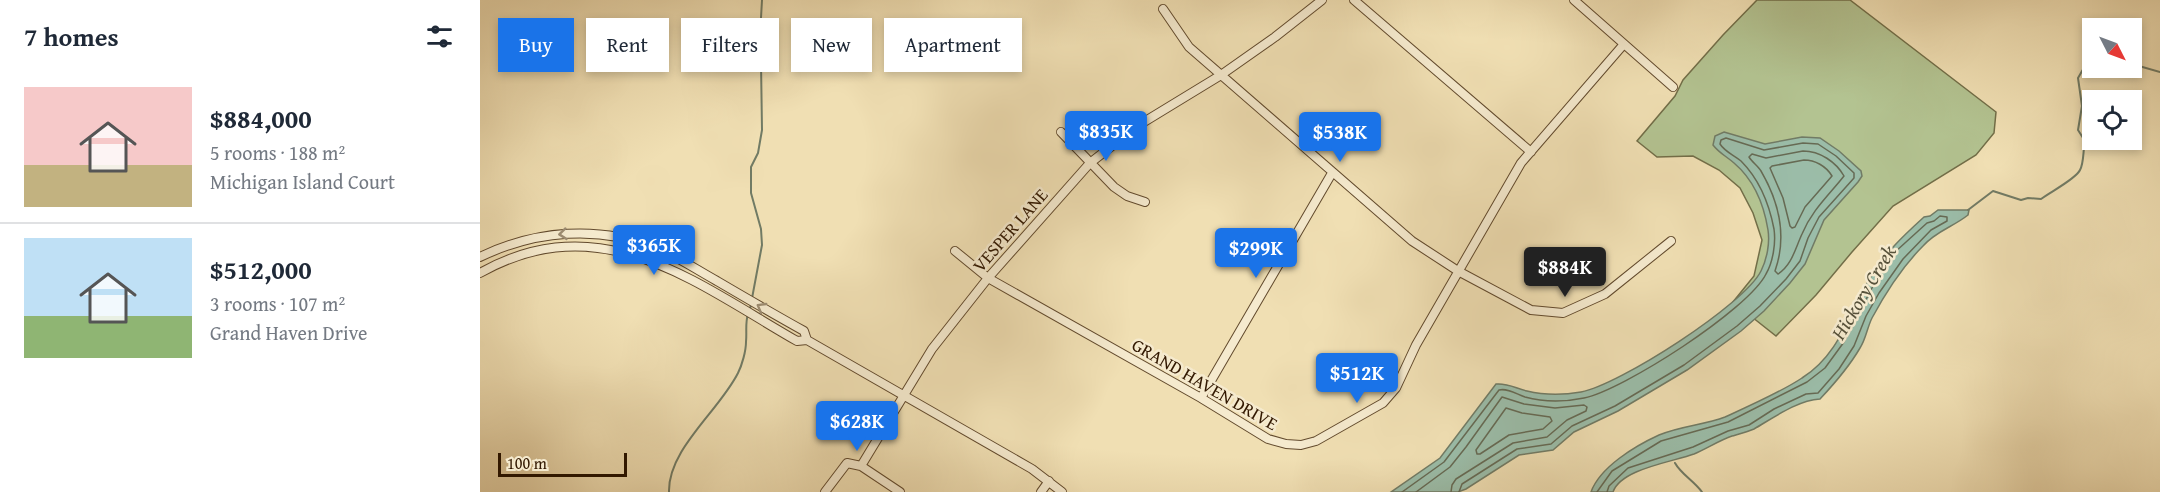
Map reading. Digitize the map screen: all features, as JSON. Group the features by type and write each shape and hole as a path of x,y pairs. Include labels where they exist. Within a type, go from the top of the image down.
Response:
{"street":[{"name":"VESPER LANE","path":"861,466 906,396 932,349 988,278 1090,163 1139,124 1221,75 1322,0"},
{"path":"1353,0 1530,152"},
{"path":"1574,0 1673,87"},
{"path":"1163,9 1189,46 1412,241 1449,266 1531,310 1563,313 1605,294 1671,241"},
{"name":"GRAND HAVEN DRIVE","path":"955,251 988,278 1201,398 1268,439 1301,445 1316,441 1383,403 1396,388 1416,345 1510,180 1530,152 1624,44"},
{"path":"1061,132 1120,192 1145,202"},
{"path":"1201,398 1332,173"},
{"path":"480,257 536,237 600,233 632,240 675,257 804,331 807,340"},
{"path":"480,273 518,256 538,250 567,246 596,246 624,251 653,261 797,341 807,340 1032,469 1062,492"},
{"path":"825,492 847,463 861,466 900,492"},
{"path":"1041,492 1049,481"}],"shaded area":[{"path":"1757,0 1850,0 1996,112 1994,133 1976,155 1893,206 1816,295 1776,336 1733,302 1754,276 1762,240 1753,213 1740,188 1719,170 1693,156 1657,157 1637,141 1675,96 1683,80"}],"water":[{"path":"1724,132 1765,144 1802,137 1820,138 1861,171 1862,176 1858,182 1824,220 1805,264 1790,283 1764,311 1741,331 1687,370 1618,411 1574,432 1553,450 1519,455 1458,492 1391,492 1440,458 1496,384 1554,394 1581,392 1599,386 1623,375 1679,342 1750,286 1765,261 1768,230 1761,202 1747,177 1713,145 1715,136"},
{"path":"1938,210 1969,210 1968,215 1928,241 1908,262 1877,308 1856,355 1842,375 1820,399 1794,406 1754,429 1727,438 1694,454 1636,472 1626,477 1613,492 1591,492 1610,466 1640,445 1667,432 1725,417 1784,389 1815,368 1835,345 1882,260 1924,217"}],"waterway":[{"path":"750,309 762,245 761,229 751,193 751,167 758,153 762,130 759,53 762,0"},
{"name":"Hickory Creek","path":"2142,67 2160,72"},
{"name":"Hickory Creek","path":"1968,210 1993,191 2021,200 2041,199 2078,174 2082,164 2085,141 2078,130 2082,106 2078,78 2082,71"},
{"path":"669,492 671,476 685,445 730,387 739,370 744,358 748,314"},
{"path":"1675,463 1702,492"}]}
